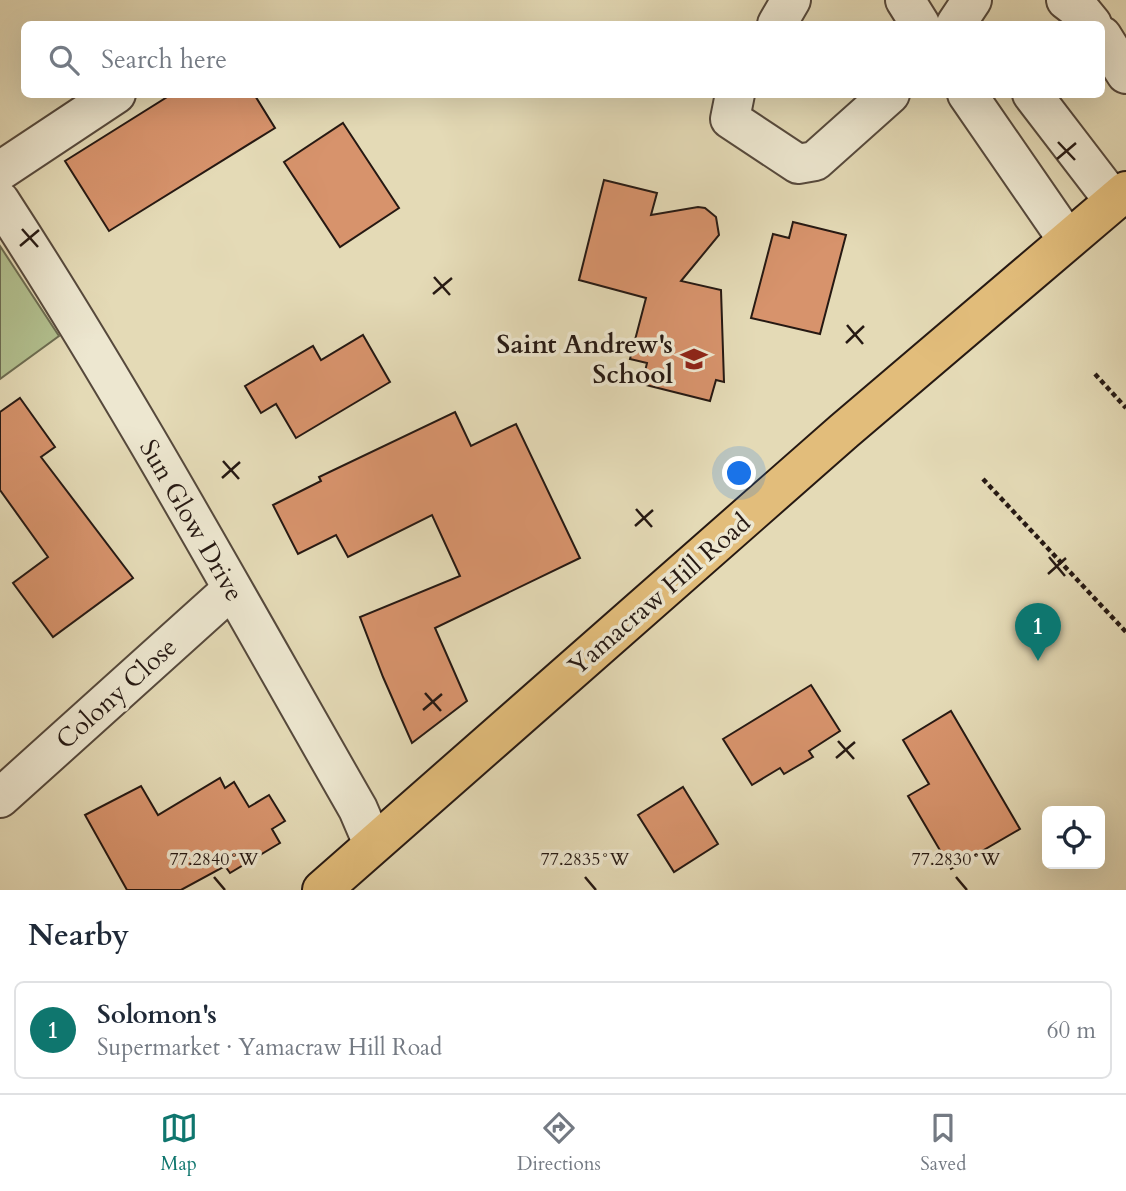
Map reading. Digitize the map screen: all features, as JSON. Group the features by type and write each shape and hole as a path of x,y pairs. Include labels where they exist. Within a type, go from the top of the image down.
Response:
{"main road":[{"name":"Yamacraw Hill Road","path":"322,890 802,468 1120,196"}],"street":[{"path":"779,21 791,0"},
{"path":"905,0 918,21"},
{"path":"1066,0 1090,21"},
{"path":"1105,42 1126,74"},
{"path":"0,171 110,98"},
{"path":"734,98 730,119 797,164 815,161 886,98"},
{"path":"970,98 1067,239"},
{"path":"1035,98 1120,196"},
{"name":"Sun Glow Drive","path":"0,201 63,298 232,589 358,809 373,845"},
{"name":"Colony Close","path":"0,798 232,589"}],"path":[{"path":"1095,374 1126,408"},
{"path":"983,479 1126,632"}],"green space":[{"path":"0,246 59,336 0,379"}],"building":[{"path":"166,98 256,98 275,128 109,231 65,161"},
{"path":"343,123 399,208 340,247 284,162"},
{"path":"604,180 657,193 651,215 698,207 705,208 716,217 719,235 681,281 721,290 724,382 716,380 710,401 642,384 647,363 630,359 646,298 579,280"},
{"path":"793,222 846,235 820,334 751,318 773,234 789,238"},
{"path":"363,335 390,382 296,438 276,404 261,413 245,386 313,346 321,360"},
{"path":"20,398 55,447 41,457 133,578 53,637 13,583 48,557 0,490 0,412"},
{"path":"455,412 471,446 516,424 580,558 435,628 467,701 412,743 360,617 460,576 432,515 348,557 336,535 298,554 273,505 321,481 319,477"},
{"path":"811,685 840,731 809,751 813,757 784,774 780,768 752,785 723,739"},
{"path":"951,711 1020,829 951,869 908,796 929,784 903,740"},
{"path":"220,778 225,788 234,782 249,807 269,795 285,821 272,829 280,843 230,873 225,866 181,890 127,890 85,815 141,786 158,815"},
{"path":"683,787 718,844 674,872 638,815"}],"place":[{"name":"Saint Andrew's School","path":"694,359"},
{"name":"Solomon's","path":"1038,661"}]}
